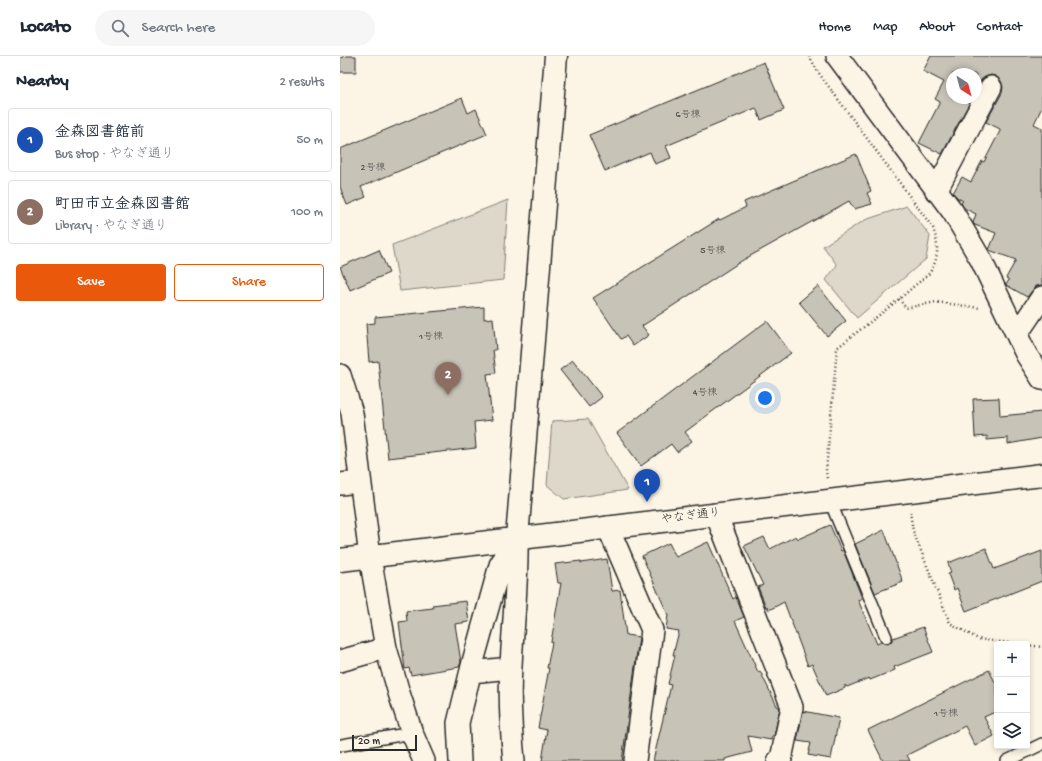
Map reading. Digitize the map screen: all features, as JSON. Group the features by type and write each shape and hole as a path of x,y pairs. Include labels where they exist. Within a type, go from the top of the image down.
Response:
{"street":[{"path":"514,761 510,724 510,668 518,568 517,538 556,56"},
{"path":"837,56 952,212 981,260 1026,354 1042,379"},
{"path":"936,191 991,87"},
{"path":"1017,334 1042,297"},
{"path":"340,375 352,413 370,557 386,648 412,733 424,761"},
{"name":"やなぎ通り","path":"340,560 1042,475"},
{"path":"340,484 360,482"},
{"path":"716,514 792,707 781,759 778,761"},
{"path":"608,527 652,630 635,761"},
{"path":"460,761 458,723 471,672 500,565 517,538"},
{"path":"340,661 386,648"},
{"path":"471,672 510,668"}],"lane":[{"path":"830,501 886,637"},
{"path":"342,745 412,733"},
{"path":"1007,761 1042,744"}],"path":[{"path":"809,56 818,72 932,228 938,241 937,252 930,272 899,299 837,348 826,471 830,501"},
{"path":"899,299 906,308 936,302 1006,312"},
{"path":"907,492 913,531 950,623 978,640 994,642"},
{"path":"1030,645 1042,647"}],"shaded area":[{"path":"508,200 503,280 400,291 392,245"},
{"path":"907,206 930,236 926,259 857,318 826,280 837,265 823,246 865,220"},
{"path":"588,419 628,490 564,499 547,485 552,421"}],"building":[{"path":"346,56 356,56 356,72 340,72 340,58"},
{"path":"931,56 1042,56 1042,107 1034,124 1042,128 1042,285 1036,286 1027,297 1006,285 1009,280 1006,278 1016,260 989,250 996,233 975,225 973,223 976,214 964,208 961,203 963,201 953,193 962,177 971,182 982,161 984,162 1000,131 1000,129 986,122 1002,93 1003,87 1001,81 996,76 991,75 982,79 982,68 946,68 946,104 969,104 942,154 919,143 940,102 935,99 944,82 923,71"},
{"path":"764,62 784,110 761,120 756,108 666,146 671,158 655,164 650,152 605,171 589,135"},
{"path":"462,98 468,113 476,109 487,134 361,187 366,197 347,205 340,187 340,149"},
{"path":"856,154 871,191 867,193 872,204 854,209 849,201 743,260 642,326 649,335 633,346 626,336 621,339 593,298 719,219 720,220 746,207 744,202"},
{"path":"379,250 389,273 350,290 340,267"},
{"path":"818,286 846,321 827,336 799,302"},
{"path":"484,307 484,319 493,318 496,350 493,350 496,373 487,374 492,420 474,422 476,448 388,458 378,361 369,362 366,324 375,323 375,317"},
{"path":"767,321 791,353 685,432 692,441 677,452 671,444 641,466 617,433"},
{"path":"573,360 602,397 589,407 560,370"},
{"path":"999,398 1000,416 1042,412 1042,438 1008,444 1008,438 987,440 987,436 975,437 973,399"},
{"path":"830,525 841,551 843,550 862,598 858,600 877,644 881,642 888,644 893,638 923,627 933,652 894,667 895,670 870,680 869,678 847,687 845,685 845,688 826,696 812,664 808,666 784,602 769,610 766,607 758,587 763,585 744,546 764,537 770,549 796,536 798,539"},
{"path":"884,530 903,582 875,593 855,544"},
{"path":"708,542 733,599 736,597 744,617 735,621 758,672 760,671 777,706 780,708 774,736 772,736 771,740 748,736 752,752 725,759 725,761 653,761 671,685 668,684 679,631 666,629 668,615 642,556 669,543 676,557"},
{"path":"986,548 994,569 1042,551 1042,581 966,611 957,588 954,590 948,574 951,573 948,563"},
{"path":"607,559 612,591 620,590 626,635 639,637 622,761 542,761 547,730 538,728 549,668 547,668 561,583 558,583 555,564 581,561 581,563"},
{"path":"466,601 469,622 455,624 461,662 459,667 411,675 409,668 405,669 399,622 407,621 406,611 433,608 432,605"},
{"path":"989,670 994,680 994,712 984,717 994,736 975,746 965,726 907,755 910,761 883,761 868,730"},
{"path":"803,711 839,718 831,759 808,755 811,743 797,741"}],"place":[{"name":"町田市立金森図書館","path":"448,395"},
{"name":"金森図書館前","path":"647,502"}]}
